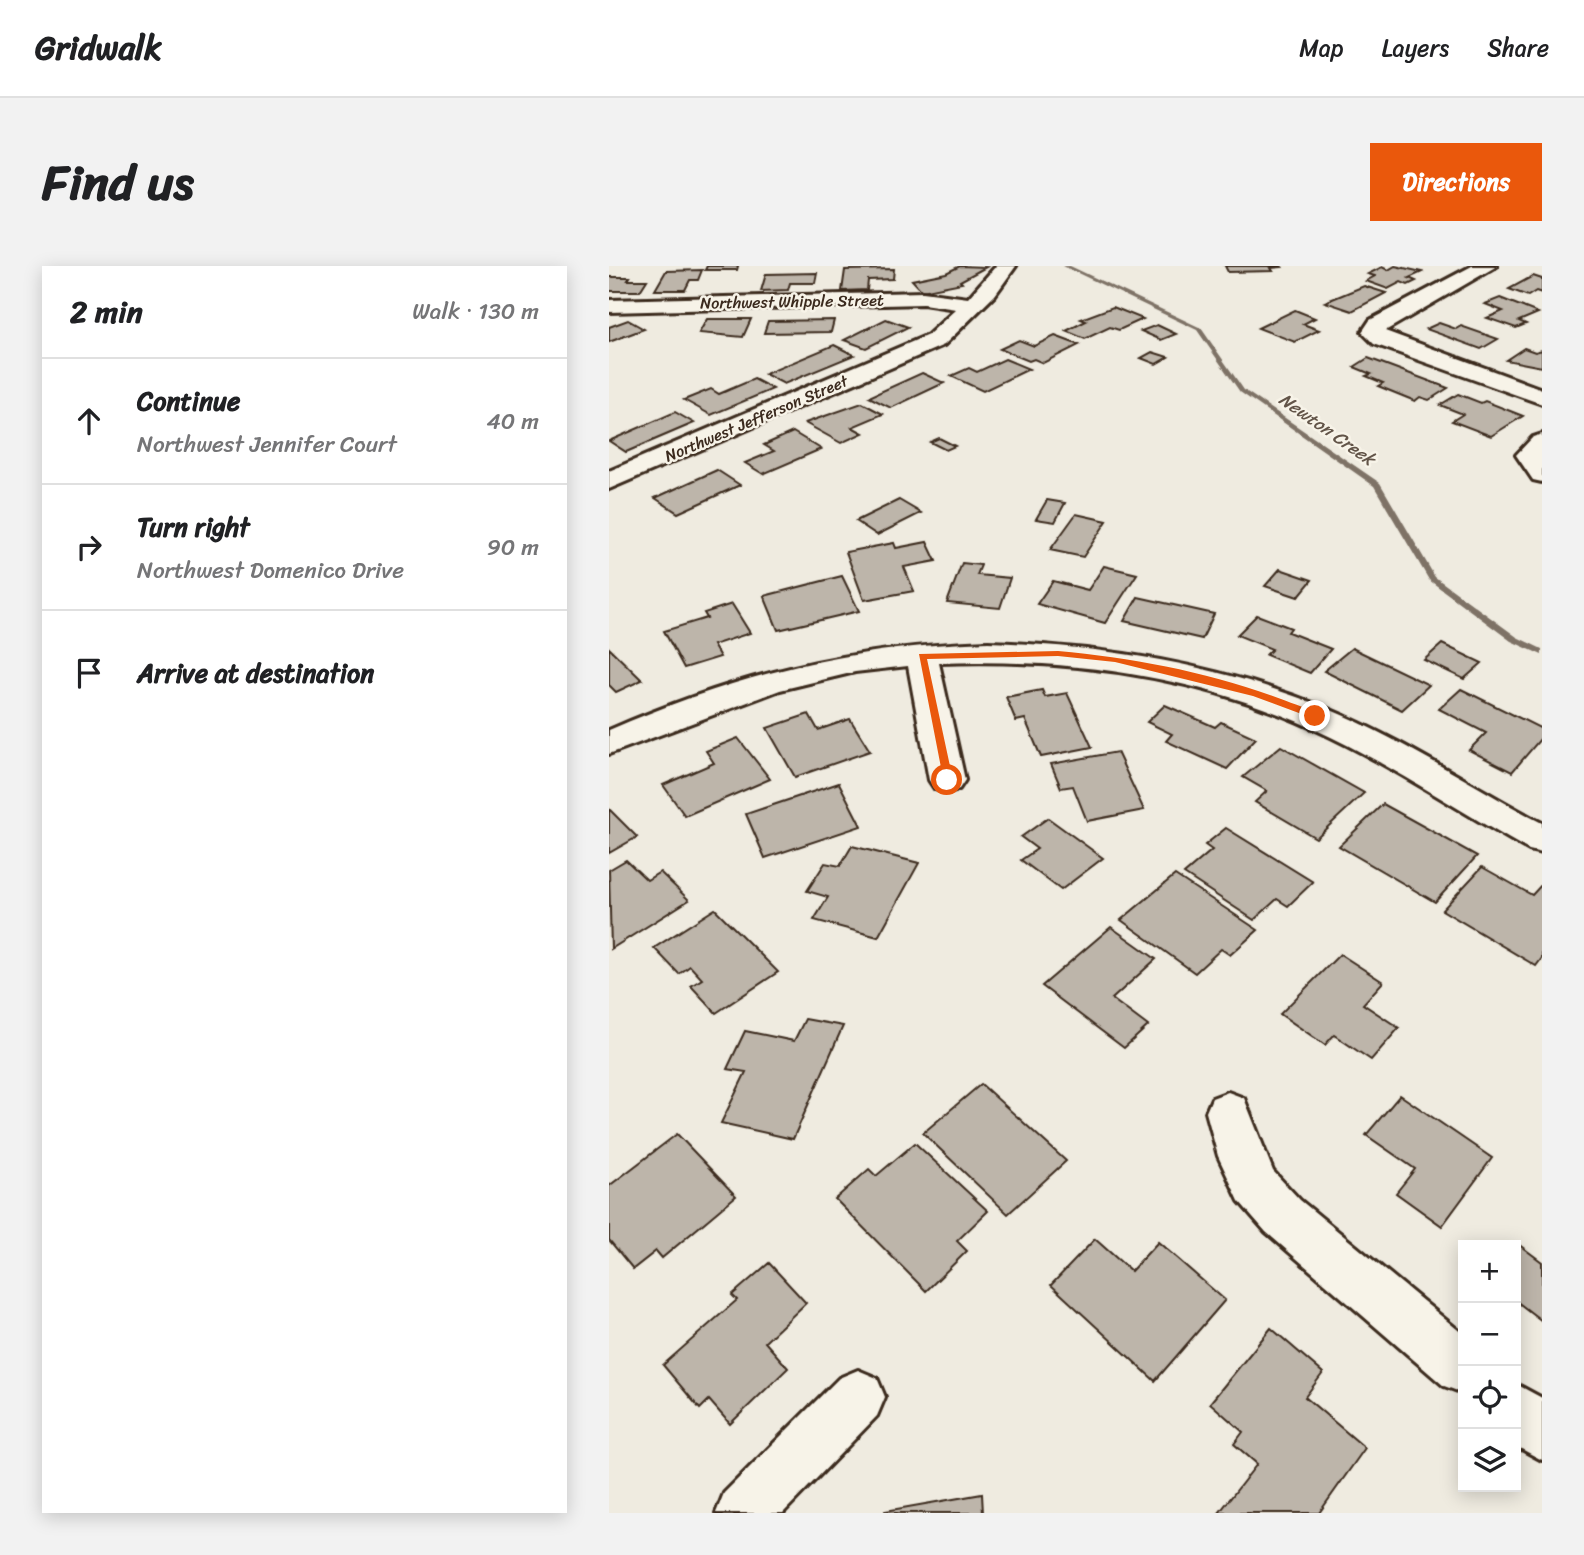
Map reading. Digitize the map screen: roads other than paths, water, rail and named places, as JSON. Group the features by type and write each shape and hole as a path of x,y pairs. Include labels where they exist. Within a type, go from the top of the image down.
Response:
{"street":[{"path":"974,305 1006,266"},
{"path":"1487,266 1378,325 1373,332 1383,339 1542,397"},
{"name":"Northwest Whipple Street","path":"613,307 923,298 974,305"},
{"name":"Northwest Jefferson Street","path":"609,481 903,355 950,330 974,305"},
{"path":"1542,442 1529,455 1542,474"},
{"path":"609,743 719,698 793,675 857,662 922,656 1020,653 1115,659 1187,674 1257,694 1315,716 1373,744 1542,840"},
{"path":"922,656 947,780"},
{"path":"1228,1112 1241,1156 1256,1186 1274,1206 1462,1366"},
{"path":"744,1513 858,1397"},
{"path":"1521,1415 1542,1433"}],"waterway":[{"name":"Newton Creek","path":"1066,266 1199,329 1242,391 1377,485 1432,578 1514,639 1542,652"}]}
